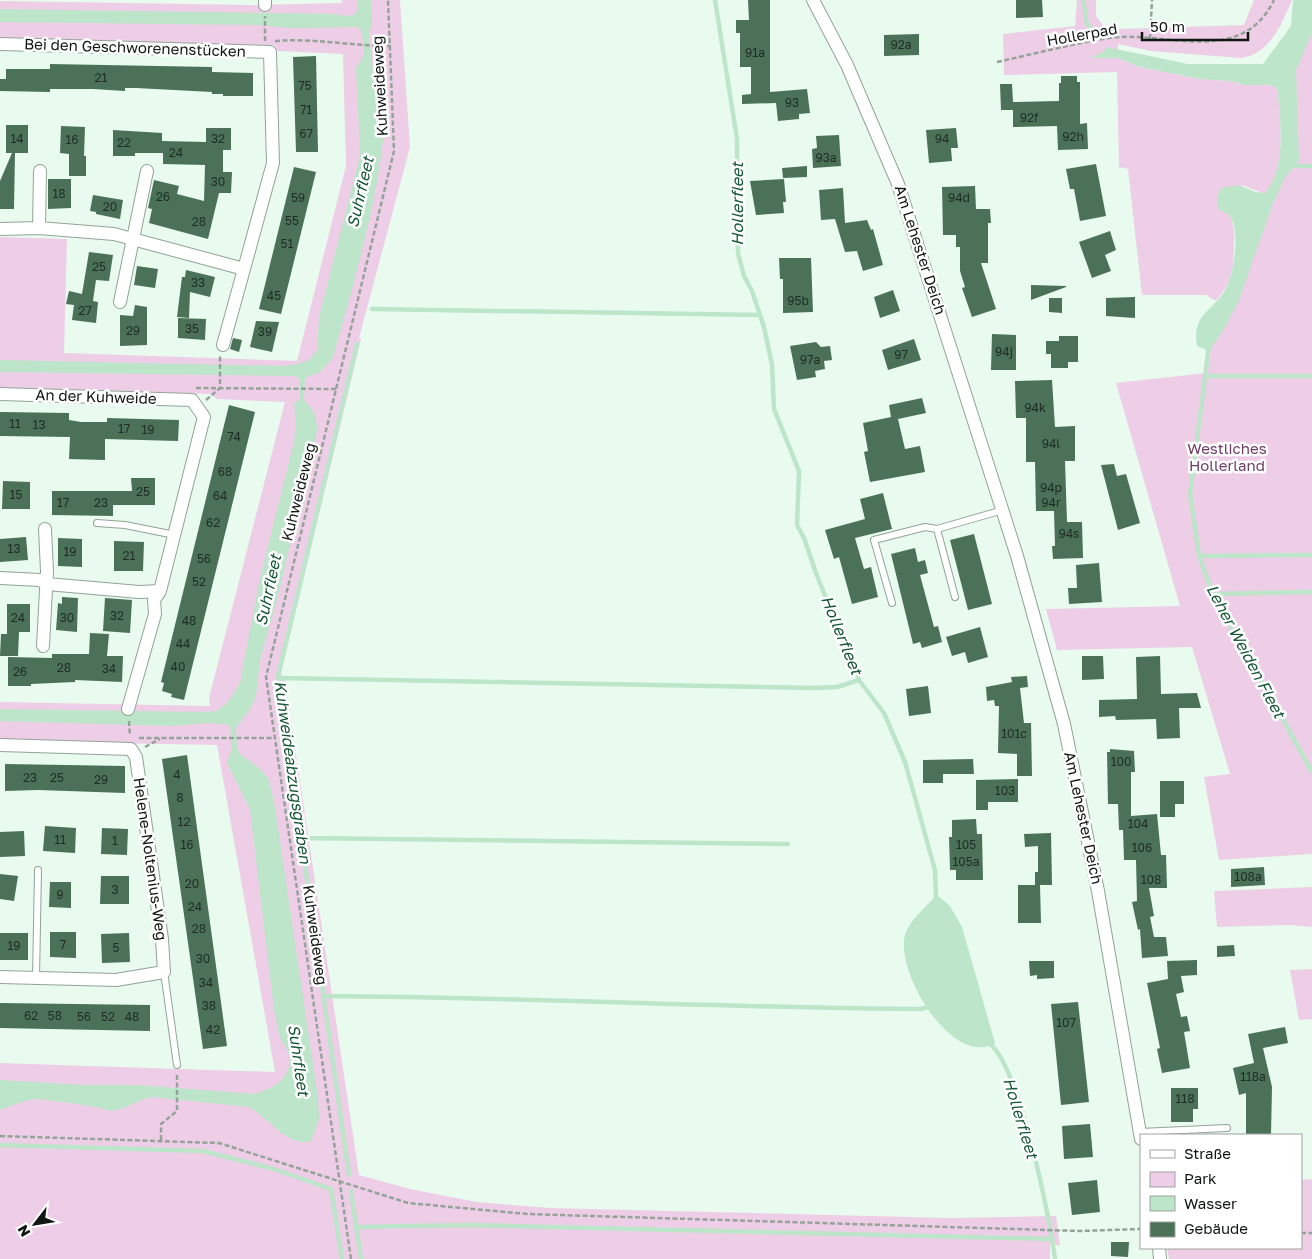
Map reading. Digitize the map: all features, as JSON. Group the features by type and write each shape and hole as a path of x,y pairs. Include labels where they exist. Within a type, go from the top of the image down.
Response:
{"street":[{"name":"Am Lehester Deich","path":"813,0 847,65 898,184 1003,510 1064,724 1098,891 1140,1135"},
{"name":"Bei den Geschworenenstücken","path":"0,44 270,52 272,163 244,269"},
{"path":"39,228 40,171"},
{"path":"120,302 147,171"},
{"path":"0,229 39,228 114,234 244,269 222,350"},
{"name":"An der Kuhweide","path":"0,394 195,403"},
{"path":"128,709 155,614 154,600 160,591 204,417 195,403"},
{"path":"43,646 47,584 45,529"},
{"path":"0,578 40,580 47,584 139,592 160,591"},
{"path":"0,745 131,749"},
{"name":"Helene-Noltenius-Weg","path":"131,749 136,757 162,939 164,972"},
{"path":"0,977 116,980 164,972"}],"lane":[{"path":"892,603 874,540 924,527 938,529 1003,510"},
{"path":"97,523 126,524 174,534"},
{"path":"938,529 955,597"},
{"path":"36,978 38,870"},
{"name":"Helene-Noltenius-Weg","path":"164,972 177,1065"},
{"name":"Am Lehester Deich","path":"1152,1134 1227,1128"}],"path":[{"name":"Kuhweideweg","path":"351,1259 266,676 394,151 388,0"},
{"path":"1150,39 1152,0"},
{"name":"Hollerpad","path":"997,62 1111,38 1208,41 1234,37 1254,28 1268,11 1274,0"},
{"path":"264,38 265,2"},
{"path":"362,46 391,46"},
{"path":"195,403 220,388 222,350"},
{"path":"297,390 336,390"},
{"path":"131,749 146,747 162,738"},
{"path":"228,740 275,738"},
{"path":"161,1140 161,1124 177,1111 178,1080"},
{"path":"0,1136 219,1143 408,1203 527,1214 1080,1231 1140,1229"}],"green space":[{"path":"342,0 400,0 410,147 359,338 361,339 281,673 285,681 359,1175 410,1189 477,1202 549,1208 951,1218 1056,1216 1060,1245 1050,1245 1050,1259 0,1259 0,1063 275,1072 217,745 0,741 0,702 210,706 209,698 285,402 217,399 210,394 0,390 0,237 67,239 64,353 297,361 346,166 343,54 277,51 275,45 0,39 0,1 251,5 341,3"},
{"path":"1077,0 1096,0 1096,16 1105,28 1119,29 1244,25 1254,0 1292,0 1279,28 1267,44 1251,55 1241,58 1151,51 1118,44 1118,58 1140,67 1200,79 1231,81 1245,85 1269,85 1275,87 1278,92 1281,131 1277,171 1265,194 1242,185 1229,214 1234,232 1232,271 1225,289 1216,301 1206,295 1142,295 1128,169 1119,167 1117,72 1004,75 1003,34 1075,26"},
{"name":"Westliches Hollerland","path":"1312,0 1312,854 1219,860 1204,777 1230,774 1192,647 1057,650 1046,609 1180,606 1116,383 1206,373 1211,338 1291,155 1287,77"},
{"path":"1312,887 1312,927 1289,925 1217,927 1214,891"},
{"path":"1312,969 1312,1019 1299,1020 1290,970"},
{"path":"1312,1179 1312,1259 1169,1259 1167,1249 1302,1249 1302,1180"}],"water":[{"name":"Suhrfleet","path":"357,0 371,0 372,23 369,33 374,83 382,101 383,131 379,171 360,259 333,358 320,372 305,378 304,400 314,414 317,431 277,600 260,660 256,696 250,709 236,728 237,747 240,754 260,769 268,778 274,801 318,1098 319,1119 311,1141 303,1142 286,1136 249,1107 151,1097 121,1109 110,1111 86,1105 34,1099 0,1110 0,1080 84,1085 138,1085 254,1094 274,1086 285,1076 288,1070 289,1055 279,1034 274,1010 250,810 227,763 232,748 230,725 209,723 172,726 0,721 0,709 200,712 217,711 228,702 240,683 259,583 293,446 296,425 294,403 300,400 300,379 295,376 0,372 0,360 284,366 309,360 317,350 319,317 360,156 356,68 364,55 362,33 358,27 291,28 257,25 0,22 0,9 331,14 348,16 355,14 358,9"},
{"path":"1293,0 1312,0 1312,32 1296,71 1299,160 1284,179 1272,206 1239,300 1224,329 1209,351 1197,346 1196,335 1198,326 1201,319 1227,286 1232,271 1235,250 1233,221 1228,214 1219,210 1217,198 1220,189 1235,186 1265,193 1272,182 1277,171 1281,131 1278,92 1275,87 1269,85 1245,85 1231,81 1200,79 1140,67 1118,58 1091,58 1104,51 1106,47 1188,64 1263,64 1291,26"},
{"path":"937,895 950,906 962,927 995,1043 978,1047 961,1042 944,1028 928,1009 916,988 907,966 904,946 907,930 917,916"}],"building":[{"path":"748,0 770,0 770,92 807,89 810,113 799,114 799,119 778,121 776,103 742,104 742,95 751,94 751,67 740,67 740,33 736,33 736,20 749,20"},
{"path":"1016,0 1042,0 1043,17 1016,18"},
{"path":"919,34 919,55 884,56 884,35"},
{"path":"316,56 318,152 296,152 293,57"},
{"path":"50,64 212,67 212,72 253,73 253,96 223,96 223,94 212,94 212,92 136,88 125,88 125,91 50,89 50,92 0,91 0,79 6,79 6,69 50,69"},
{"path":"1061,76 1077,76 1077,82 1080,82 1080,124 1087,123 1088,149 1058,150 1057,126 1013,127 1013,110 1001,110 1000,84 1012,84 1013,102 1059,101"},
{"path":"6,125 28,125 28,153 15,153 14,209 0,209 0,181 12,153 6,153"},
{"path":"61,126 85,127 84,156 86,156 86,176 69,176 69,154 60,153"},
{"path":"206,128 231,128 231,150 223,150 223,172 232,172 231,193 219,193 208,239 149,223 152,209 148,208 154,180 179,186 177,194 204,201 205,165 163,164 163,153 135,153 135,156 113,156 113,130 162,133 162,141 206,142"},
{"path":"956,128 958,148 951,148 952,161 929,163 926,130"},
{"path":"839,135 841,166 813,168 812,149 817,148 816,136"},
{"path":"1096,164 1106,216 1080,221 1074,189 1070,189 1066,169"},
{"path":"807,166 807,177 783,178 782,168"},
{"path":"294,167 316,172 281,314 259,309"},
{"path":"48,179 71,179 71,208 48,209"},
{"path":"784,179 786,202 783,202 784,213 756,215 750,181"},
{"path":"975,186 976,209 990,209 991,223 988,223 988,263 981,263 996,309 972,317 962,288 965,287 960,271 960,247 956,247 956,235 943,235 942,187"},
{"path":"843,188 845,223 867,220 871,230 873,229 883,265 863,271 857,251 845,252 835,219 821,220 819,190"},
{"path":"93,195 123,200 120,219 90,211"},
{"path":"1110,231 1116,250 1105,255 1111,271 1092,278 1079,242"},
{"path":"89,252 113,255 109,281 96,280 93,301 98,302 96,323 72,320 74,305 66,304 69,291 82,294"},
{"path":"779,258 811,258 813,312 783,313 783,279 780,279"},
{"path":"137,266 158,269 155,288 134,285"},
{"path":"186,270 215,277 210,297 190,292 189,318 177,317 182,277 185,277"},
{"path":"1031,285 1066,286 1066,287 1031,300"},
{"path":"893,290 900,311 880,318 874,297"},
{"path":"1135,297 1135,318 1106,316 1106,298"},
{"path":"1049,298 1062,298 1062,313 1049,312"},
{"path":"135,305 147,307 147,345 120,346 120,315 133,316"},
{"path":"178,318 206,319 205,340 178,338"},
{"path":"256,321 279,322 272,352 250,347"},
{"path":"992,334 1016,335 1016,370 991,370"},
{"path":"1059,336 1078,336 1078,362 1068,362 1068,368 1051,368 1051,354 1046,354 1046,341 1059,341"},
{"path":"233,338 242,340 239,352 230,349"},
{"path":"914,339 921,360 888,370 882,350"},
{"path":"816,342 821,347 830,346 832,360 824,361 825,369 815,371 816,377 797,380 790,346"},
{"path":"1052,380 1055,427 1075,426 1075,461 1065,461 1067,522 1082,522 1083,558 1053,559 1052,546 1055,546 1054,511 1036,511 1035,462 1026,462 1026,418 1016,418 1015,381"},
{"path":"922,398 926,413 898,419 905,449 920,446 925,472 870,482 864,452 868,451 863,423 891,417 889,405"},
{"path":"229,405 255,412 184,700 171,697 172,694 162,691 164,683 161,682"},
{"path":"0,412 69,413 69,420 81,422 107,422 107,418 179,420 178,441 105,439 105,460 69,459 70,437 0,436"},
{"path":"1114,464 1117,476 1126,474 1140,523 1118,530 1101,465"},
{"path":"131,478 155,478 155,505 113,505 113,516 52,515 52,491 132,491"},
{"path":"3,481 30,482 30,509 2,509"},
{"path":"883,493 892,529 855,538 864,569 871,567 878,597 852,604 839,557 834,559 825,530 865,519 860,499"},
{"path":"974,534 992,604 968,610 950,540"},
{"path":"26,537 28,560 0,562 0,539"},
{"path":"58,538 82,539 82,567 58,566"},
{"path":"114,541 144,542 143,571 114,571"},
{"path":"915,548 918,562 925,560 928,573 920,575 934,627 938,626 942,642 922,648 920,642 913,644 891,554"},
{"path":"1099,563 1102,602 1069,604 1068,588 1077,588 1076,565"},
{"path":"62,597 78,598 77,632 56,630 58,603 62,604"},
{"path":"105,598 132,600 130,633 103,631"},
{"path":"7,604 30,604 30,632 19,632 18,656 0,656 1,634 7,634"},
{"path":"980,627 988,657 968,663 965,652 952,656 946,637"},
{"path":"90,633 109,634 107,656 123,656 122,682 75,680 75,682 31,684 31,686 8,686 8,657 52,658 52,654 89,654"},
{"path":"1082,656 1103,656 1104,679 1082,680"},
{"path":"1160,656 1161,694 1197,693 1201,708 1179,708 1180,738 1157,739 1156,719 1116,720 1115,716 1099,717 1099,700 1137,699 1136,657"},
{"path":"1027,676 1028,687 1020,688 1024,723 1031,723 1032,776 1017,776 1017,754 998,753 999,706 995,706 994,700 987,701 986,687 1012,682 1011,677"},
{"path":"928,686 931,713 909,716 906,689"},
{"path":"1110,749 1134,751 1135,772 1131,772 1131,816 1157,814 1161,855 1166,855 1167,888 1149,888 1154,916 1150,917 1154,937 1166,937 1168,956 1142,958 1140,929 1138,930 1132,902 1137,901 1136,860 1124,860 1123,830 1119,830 1118,804 1108,804 1107,752 1110,752"},
{"path":"187,755 227,1046 203,1049 162,759"},
{"path":"973,759 974,774 943,774 943,783 923,783 923,760"},
{"path":"5,764 125,766 125,793 38,790 5,791"},
{"path":"1018,779 1018,802 988,802 988,810 976,810 976,780"},
{"path":"1160,781 1184,781 1184,804 1175,804 1175,817 1160,817"},
{"path":"976,819 977,834 982,834 983,880 956,880 956,870 950,870 949,837 952,837 952,820"},
{"path":"45,826 76,828 75,853 43,851"},
{"path":"102,828 128,829 127,855 101,854"},
{"path":"24,831 25,856 0,857 0,832"},
{"path":"1051,833 1052,885 1040,885 1041,923 1018,923 1018,885 1035,885 1035,872 1038,872 1038,846 1025,847 1024,834"},
{"path":"1264,867 1265,885 1231,887 1231,869"},
{"path":"0,874 18,876 14,901 0,899"},
{"path":"101,876 129,876 129,904 100,904"},
{"path":"50,882 71,882 71,908 49,907"},
{"path":"50,932 76,932 76,958 50,957"},
{"path":"0,933 28,933 28,960 0,960"},
{"path":"129,933 130,962 102,963 101,934"},
{"path":"1234,945 1235,956 1217,957 1217,946"},
{"path":"1197,960 1197,975 1181,976 1184,992 1176,994 1181,1017 1187,1016 1190,1031 1184,1032 1190,1068 1162,1073 1157,1049 1160,1048 1147,983 1168,979 1167,961"},
{"path":"1029,961 1054,961 1054,978 1037,979 1037,975 1030,976"},
{"path":"1078,1002 1089,1102 1061,1105 1051,1004"},
{"path":"0,1003 150,1005 150,1031 0,1028"},
{"path":"1285,1027 1288,1043 1263,1048 1272,1087 1271,1134 1246,1134 1246,1093 1239,1095 1233,1068 1254,1063 1248,1034"},
{"path":"1171,1088 1198,1088 1198,1109 1193,1109 1193,1122 1171,1122"},
{"path":"1090,1124 1093,1157 1064,1159 1062,1126"},
{"path":"1097,1180 1100,1212 1072,1215 1068,1183"},
{"path":"1111,1242 1129,1242 1128,1257 1111,1256"}],"waterway":[{"name":"Hollerfleet","path":"715,0 737,139 738,253 744,276 752,291 764,327 772,365 774,409 799,471 797,525 804,538 859,680 884,713 905,762 935,870 936,900"},
{"path":"1083,0 1087,24 1098,35"},
{"path":"1290,166 1312,166"},
{"path":"372,309 760,315"},
{"name":"Kuhweideabzugsgraben","path":"349,1175 278,676 357,344"},
{"name":"Leher Weiden Fleet","path":"1209,346 1190,494 1199,556 1213,594 1312,772"},
{"path":"1205,376 1312,376"},
{"path":"1199,556 1312,555"},
{"path":"1213,594 1312,592"},
{"path":"279,678 815,688 837,687 859,680"},
{"path":"301,838 788,844"},
{"path":"324,996 473,998 772,1007 921,1009 932,1006"},
{"name":"Hollerfleet","path":"989,1043 1000,1057 1022,1110 1040,1178 1055,1259"},
{"path":"0,1145 203,1151 274,1169 331,1189 342,1259"},
{"name":"Kuhweideabzugsgraben","path":"351,1191 361,1259"},
{"path":"357,1227 471,1225 1053,1239"}]}
